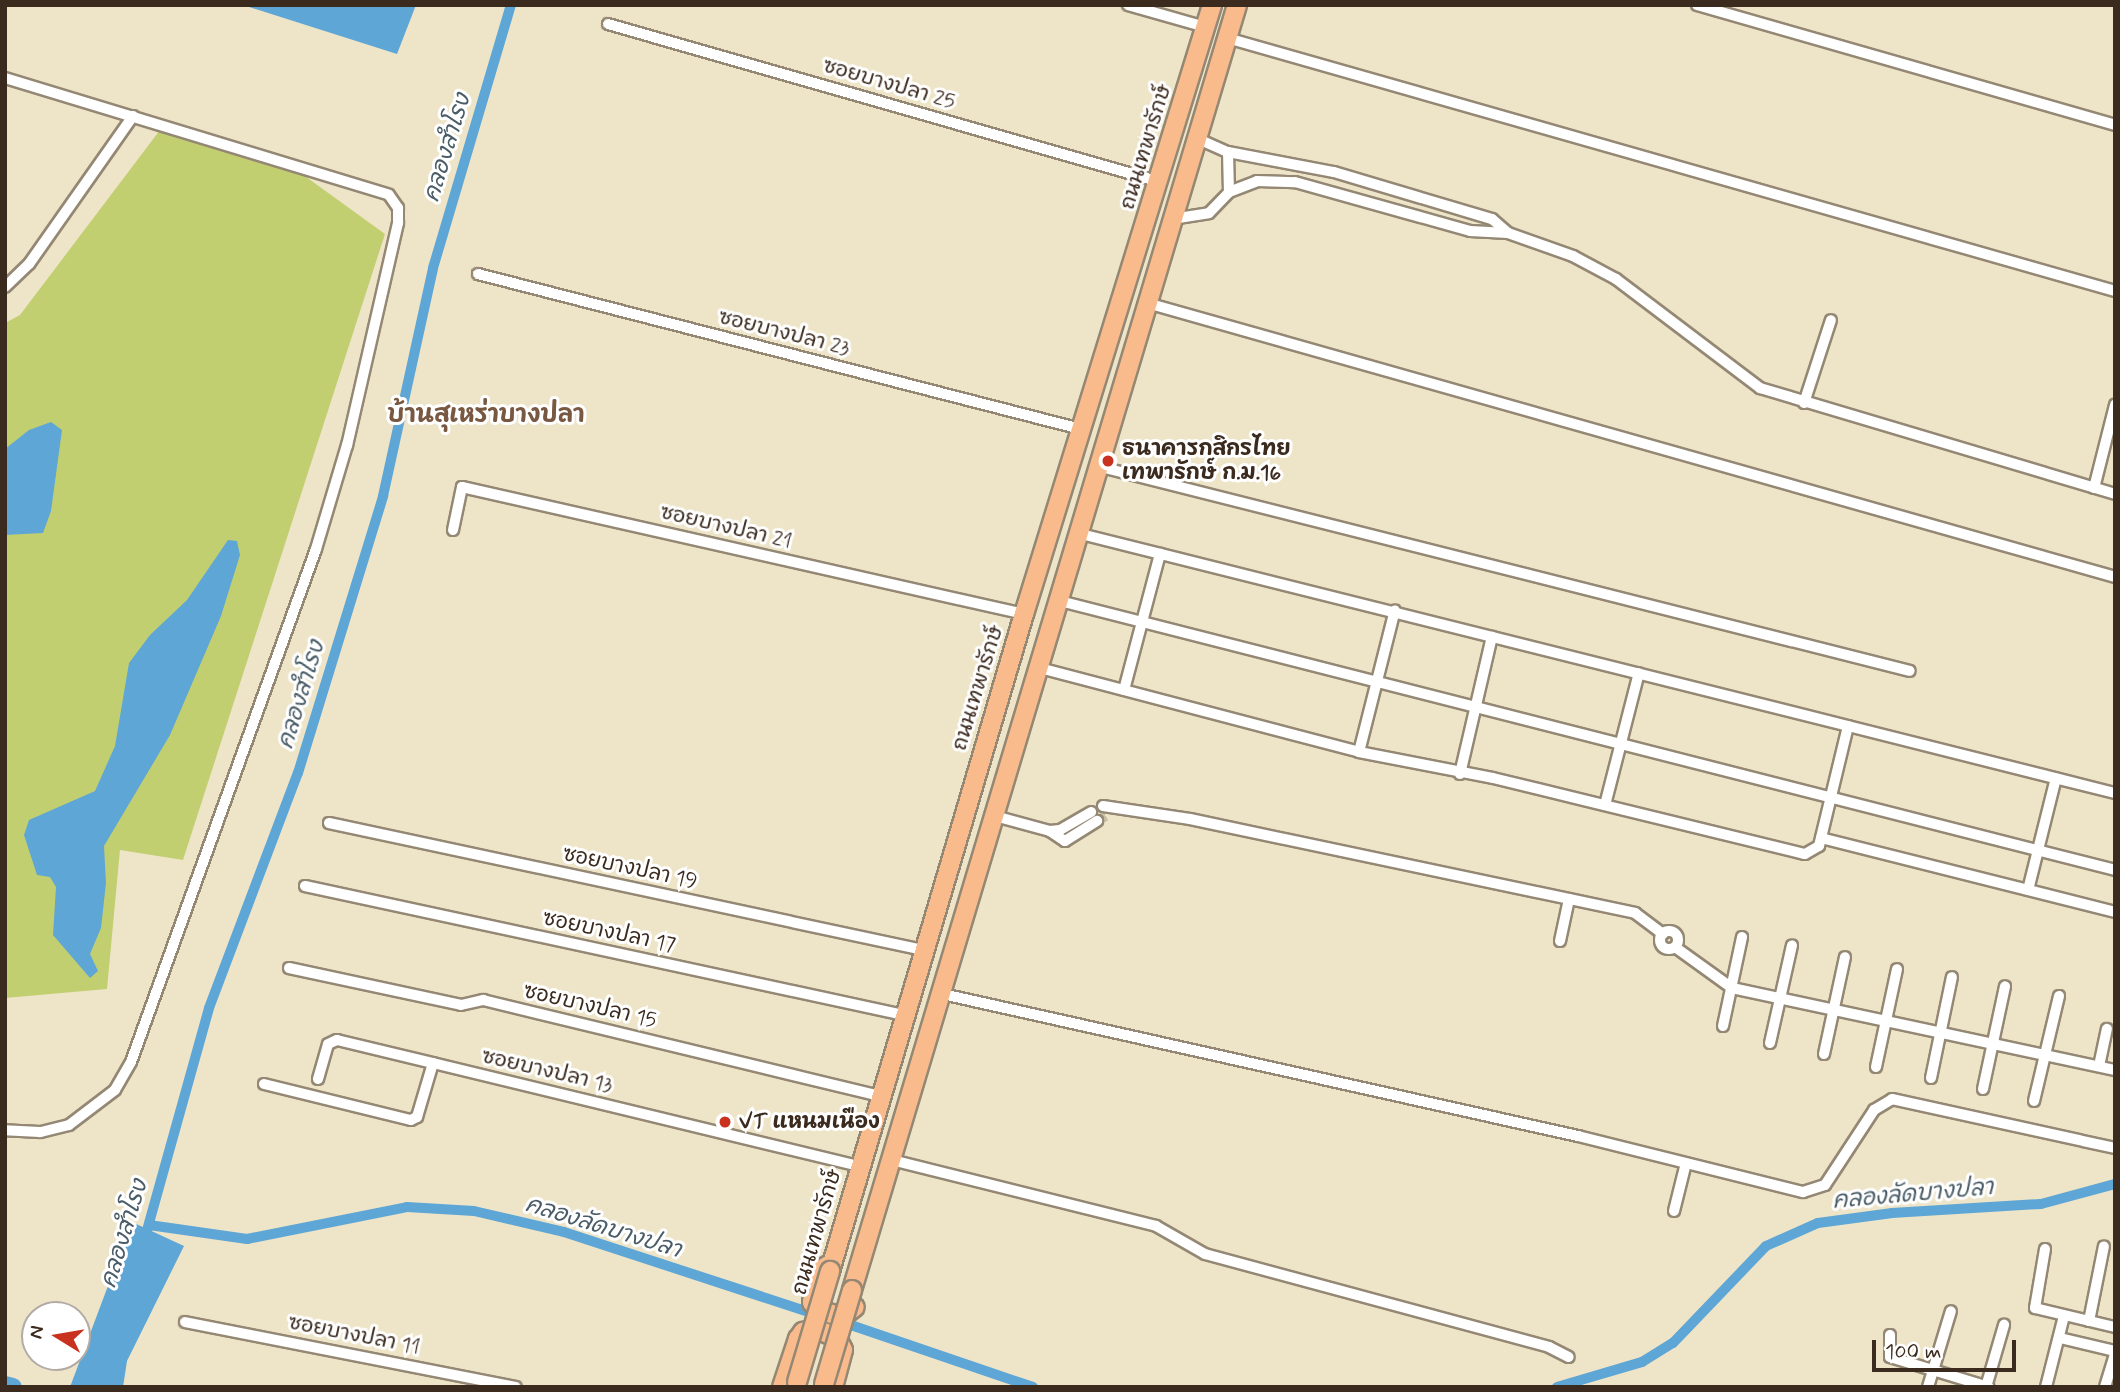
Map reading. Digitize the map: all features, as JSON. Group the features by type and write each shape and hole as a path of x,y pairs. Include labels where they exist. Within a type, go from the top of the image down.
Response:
{"main road":[{"name":"ถนนเทพารักษ์","path":"791,1385 831,1267 1024,614 1160,182 1212,5"},
{"path":"827,1386 888,1159 937,993 1237,5"},
{"path":"831,1267 823,1266 815,1278 810,1294 818,1310 842,1317 851,1314 859,1292 853,1285"},
{"path":"791,1385 799,1339 803,1332 817,1329 837,1338 843,1350 827,1386"}],"street":[{"path":"1128,5 1205,27"},
{"path":"1697,5 2115,125"},
{"name":"ซอยบางปลา 25","path":"608,23 1160,182"},
{"path":"1227,38 2115,291"},
{"path":"5,78 389,195 398,208 398,223 347,445 316,549 131,1062 115,1090 69,1125 40,1132 5,1130"},
{"path":"5,286 29,264 133,116"},
{"path":"1196,138 1228,152 1334,172 1492,219 1508,233"},
{"path":"1228,152 1230,192"},
{"path":"1256,159 1257,181"},
{"path":"1172,219 1209,213 1230,192 1257,181 1317,186 1470,231 1508,233 1573,256 1616,279 1752,383 1804,403 2115,494"},
{"name":"ซอยบางปลา 23","path":"478,274 1081,429"},
{"path":"1147,303 2115,577"},
{"path":"1804,403 1831,320"},
{"path":"2094,488 2115,405"},
{"path":"1097,466 1910,671"},
{"name":"ซอยบางปลา 21","path":"453,530 462,487 1024,614"},
{"path":"1077,533 1395,610 2115,793"},
{"path":"1124,690 1160,554"},
{"path":"1056,600 2115,870"},
{"path":"1359,752 1395,610"},
{"path":"1460,774 1492,636"},
{"path":"1036,667 1359,752 1605,805 1805,854 1816,851 1821,838 1848,726"},
{"path":"1605,805 1639,673"},
{"path":"2028,890 2056,778"},
{"path":"1106,810 1121,805 1635,913 1663,934 1674,933 1675,947 1732,988 2115,1070"},
{"path":"991,815 1050,831 1065,841 1094,816"},
{"name":"ซอยบางปลา 19","path":"329,824 923,950"},
{"path":"1821,838 2115,912"},
{"name":"ซอยบางปลา 17","path":"305,886 904,1015"},
{"path":"1560,941 1569,899"},
{"path":"1723,1026 1742,937"},
{"path":"1770,1043 1792,945"},
{"path":"1824,1054 1845,957"},
{"name":"ซอยบางปลา 15","path":"289,968 461,1005 482,1000 880,1096"},
{"path":"1876,1067 1897,969"},
{"path":"1931,1078 1952,977"},
{"path":"1983,1089 2005,986"},
{"path":"937,993 1813,1192 1825,1185 1874,1110 1892,1099 2115,1148"},
{"path":"2034,1101 2059,996"},
{"path":"2099,1066 2107,1029"},
{"name":"ซอยบางปลา 13","path":"318,1079 328,1044 337,1040 859,1166"},
{"path":"264,1084 414,1119 433,1063"},
{"path":"888,1159 1156,1226 1205,1254 1549,1347 1569,1357"},
{"path":"1674,1211 1686,1163"},
{"path":"2089,1321 2104,1246"},
{"path":"2045,1249 2033,1306 2115,1327"},
{"path":"1928,1387 1951,1311"},
{"path":"2046,1387 2064,1316"},
{"name":"ซอยบางปลา 11","path":"185,1322 516,1387"},
{"path":"1890,1335 1890,1357 1987,1386 2004,1325"},
{"path":"2060,1338 2115,1353 2105,1387"}],"green space":[{"path":"160,130 291,166 385,234 183,860 120,850 107,989 5,998 5,323 20,315"}],"water":[{"path":"243,5 416,5 397,54"},
{"path":"51,422 62,430 51,511 43,533 5,535 5,449 29,430"},
{"path":"228,540 237,541 240,555 221,616 170,735 104,846 106,883 101,928 90,954 98,971 90,978 53,935 56,887 50,877 37,875 24,835 29,820 95,791 115,746 129,663 150,635 187,600"},
{"path":"132,1222 184,1246 127,1361 123,1387 70,1387 76,1371 91,1371 91,1331"}],"waterway":[{"name":"คลองสำโรง","path":"144,1241 209,1008 298,773 383,496 433,268 511,5"},
{"path":"2114,1184 2115,1198"},
{"name":"คลองลัดบางปลา","path":"1557,1387 1642,1362 1673,1343 1766,1246 1818,1223 1892,1213 2041,1204 2115,1184"},
{"name":"คลองลัดบางปลา","path":"149,1225 247,1239 407,1207 474,1211 564,1232 818,1315"},
{"name":"คลองลัดบางปลา","path":"839,1321 1033,1387"},
{"path":"5,1385 13,1387"}],"tunnel":[{"path":"1097,821 1109,814"}],"place":[{"name":"ธนาคารกสิกรไทย เทพารักษ์ ก.ม.16","path":"1108,461"},
{"name":"VT แหนมเนือง","path":"725,1122"}],"district":[{"name":"บ้านสุเหร่าบางปลา","path":"486,416"}]}
